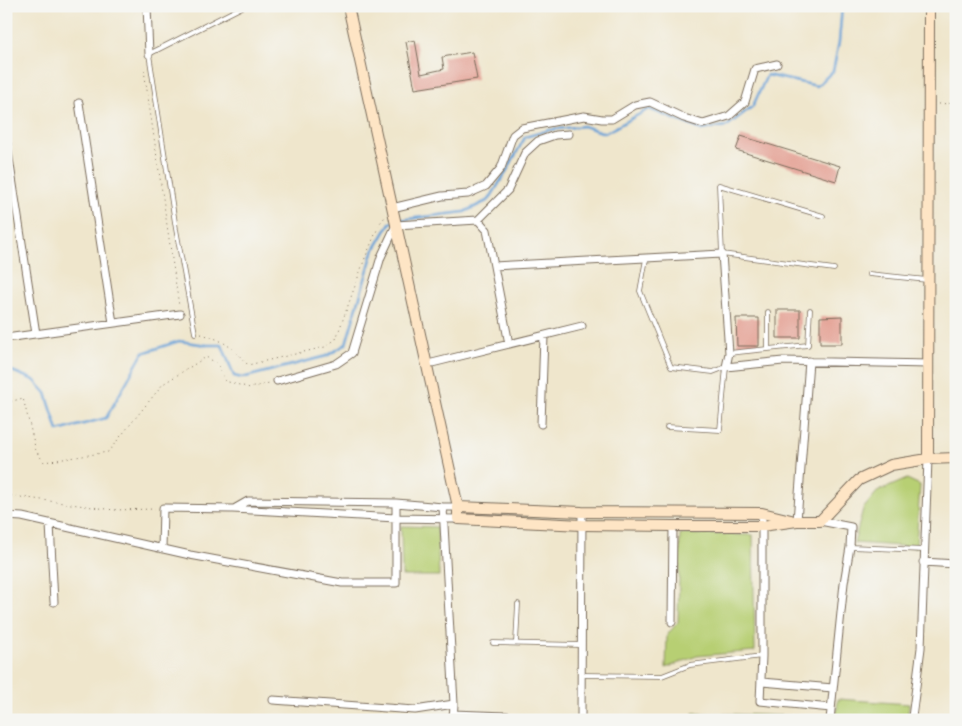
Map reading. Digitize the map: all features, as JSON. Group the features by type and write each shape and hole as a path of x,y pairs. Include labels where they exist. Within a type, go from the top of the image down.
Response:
{"street":[{"path":"147,6 150,54"},
{"path":"348,6 428,364 458,507 458,519"},
{"path":"910,720 912,717 921,648 928,459 929,6"},
{"path":"277,381 336,364 352,353 381,257 395,219 442,196 468,194 486,186 500,168 513,135 522,128 584,116 602,120 612,119 635,105 650,102 684,118 703,124 728,116 745,102 755,69 778,64"},
{"path":"79,103 113,323"},
{"path":"395,219 478,220 508,190 525,152 538,141 555,135 569,134"},
{"path":"6,139 36,334"},
{"path":"478,220 487,230 509,344"},
{"path":"494,266 722,254 729,353 726,367 783,361 929,364"},
{"path":"6,338 180,314"},
{"path":"428,364 582,326"},
{"path":"540,424 544,336"},
{"path":"797,521 810,361"},
{"path":"820,522 859,480 891,465 928,459 956,458"},
{"path":"233,509 248,501 396,503 443,507 582,512 762,513 797,521 820,522 851,527 830,720"},
{"path":"6,516 162,549 342,583 396,583 396,503"},
{"path":"443,507 454,704 453,717 506,716 528,720"},
{"path":"162,549 163,508 233,509 396,518 444,518 582,525 762,526 797,521"},
{"path":"581,720 582,512"},
{"path":"762,513 762,682 760,702 831,708"},
{"path":"50,524 54,602"},
{"path":"672,622 673,526"},
{"path":"923,562 956,564"},
{"path":"762,682 833,688"},
{"path":"273,700 415,710 454,704"}],"lane":[{"path":"195,333 176,229 150,54 244,6"},
{"path":"824,216 719,185 722,254 834,270"},
{"path":"646,259 640,291 671,367 713,372 726,367 720,430 667,427"},
{"path":"869,274 929,280"},
{"path":"729,353 808,345 810,310"},
{"path":"768,312 768,349"},
{"path":"850,547 924,550"},
{"path":"516,643 518,604"},
{"path":"493,643 582,645"},
{"path":"582,675 662,676 690,665 762,656"}],"path":[{"path":"144,70 180,314"},
{"path":"928,104 956,103"},
{"path":"195,333 219,339 237,352 248,365 325,347 336,339 365,258 380,223 395,219"},
{"path":"6,403 23,398 36,451 44,462 108,452 163,384 206,357 218,364 225,381 250,388 277,381"},
{"path":"6,495 114,510 163,508"}],"green space":[{"path":"907,479 920,485 916,547 854,543 863,509 877,492"},
{"path":"401,526 437,527 439,576 402,576"},
{"path":"680,534 753,535 755,651 697,656 666,668 667,635 678,622"},
{"path":"838,699 909,704 908,715 903,720 836,720"},
{"path":"693,713 824,717 824,720 693,720"}],"building":[{"path":"415,40 421,74 444,69 442,57 472,52 477,79 415,89 406,42"},
{"path":"741,136 840,166 836,181 736,150"},
{"path":"777,310 800,310 800,338 777,338"},
{"path":"842,316 842,344 820,344 820,317"},
{"path":"736,318 759,318 759,346 737,346"}],"waterway":[{"path":"399,220 464,212 489,200 525,137 549,130 583,126 605,133 649,109 702,130 727,126 753,106 767,75 817,86 833,71 839,42 842,6"},
{"path":"6,374 12,371 34,380 46,393 58,431 106,418 143,353 179,341 222,345 234,376 242,378 327,356 346,344 373,252 390,223 393,222"}]}
